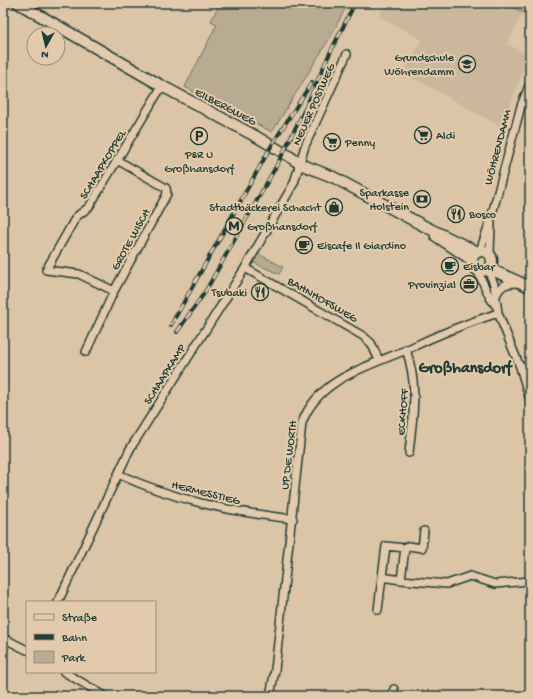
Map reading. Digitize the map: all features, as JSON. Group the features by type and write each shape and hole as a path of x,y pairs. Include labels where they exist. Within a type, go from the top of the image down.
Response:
{"main road":[{"name":"EILBERGWEG","path":"18,3 162,86 257,137 300,164 333,177 484,259"},
{"name":"WÖHRENDAMM","path":"477,270 473,265 484,259"},
{"path":"484,259 518,283 530,286"},
{"path":"484,259 530,286"}],"street":[{"name":"NEUER POSTWEG","path":"300,164 305,146 347,54"},
{"name":"WÖHRENDAMM","path":"497,310 496,296 484,259 491,218 521,106 530,83"},
{"name":"SCHAAPKOPPEL","path":"114,291 79,274 46,270 76,216 90,207 162,86"},
{"name":"GROTE WISCH","path":"86,352 114,291 168,194 166,188 117,160"},
{"name":"SCHAAPKAMP","path":"58,601 130,449 245,268 294,183 300,164"},
{"name":"BAHNHOFSWEG","path":"245,268 364,336 371,343 379,360"},
{"name":"WÖHRENDAMM","path":"477,270 497,310 520,366 530,400"},
{"path":"496,296 498,290 505,284 518,283"},
{"name":"UP DE WORTH","path":"270,696 275,670 293,519 302,423 309,406 334,383 379,360 497,310"},
{"name":"ECKHOFF","path":"406,349 414,374 415,389 409,453"},
{"path":"520,366 530,366"},
{"name":"HERMESSTIEG","path":"118,474 156,490 201,504 293,519"},
{"path":"378,610 386,546 405,548 408,546 422,548 424,531"},
{"path":"402,580 405,548"},
{"path":"382,577 447,584 470,576 495,584 530,581"},
{"path":"3,638 26,650"},
{"path":"66,673 105,696"},
{"path":"391,696 394,689"}],"shaded area":[{"name":"Grundschule Wöhrendamm","path":"385,3 504,3 523,13 507,44 529,55 502,127 404,73 422,40 379,16"}],"green space":[{"path":"220,3 348,3 331,36 272,132 185,87 217,24 211,21"},
{"path":"504,3 530,3 530,16"},
{"path":"257,253 283,267 279,274 252,262"}],"railway":[{"path":"177,332 205,292 278,163 355,3"},
{"path":"171,325 273,143 312,82"}],"place":[{"name":"Grundschule Wöhrendamm","path":"467,64"},
{"name":"Aldi","path":"423,135"},
{"name":"P&R U Großhansdorf","path":"199,136"},
{"name":"Penny","path":"332,142"},
{"name":"Sparkasse Holstein","path":"422,199"},
{"name":"Stadtbäckerei Schacht","path":"334,207"},
{"name":"Bosco","path":"456,214"},
{"name":"Großhansdorf","path":"234,226"},
{"name":"Eiscafe Il Giardino","path":"304,245"},
{"name":"Eisbar","path":"450,266"},
{"name":"Provinzial","path":"469,284"},
{"name":"Tsubaki","path":"260,292"}],"district":[{"name":"Großhansdorf","path":"465,366"}]}
